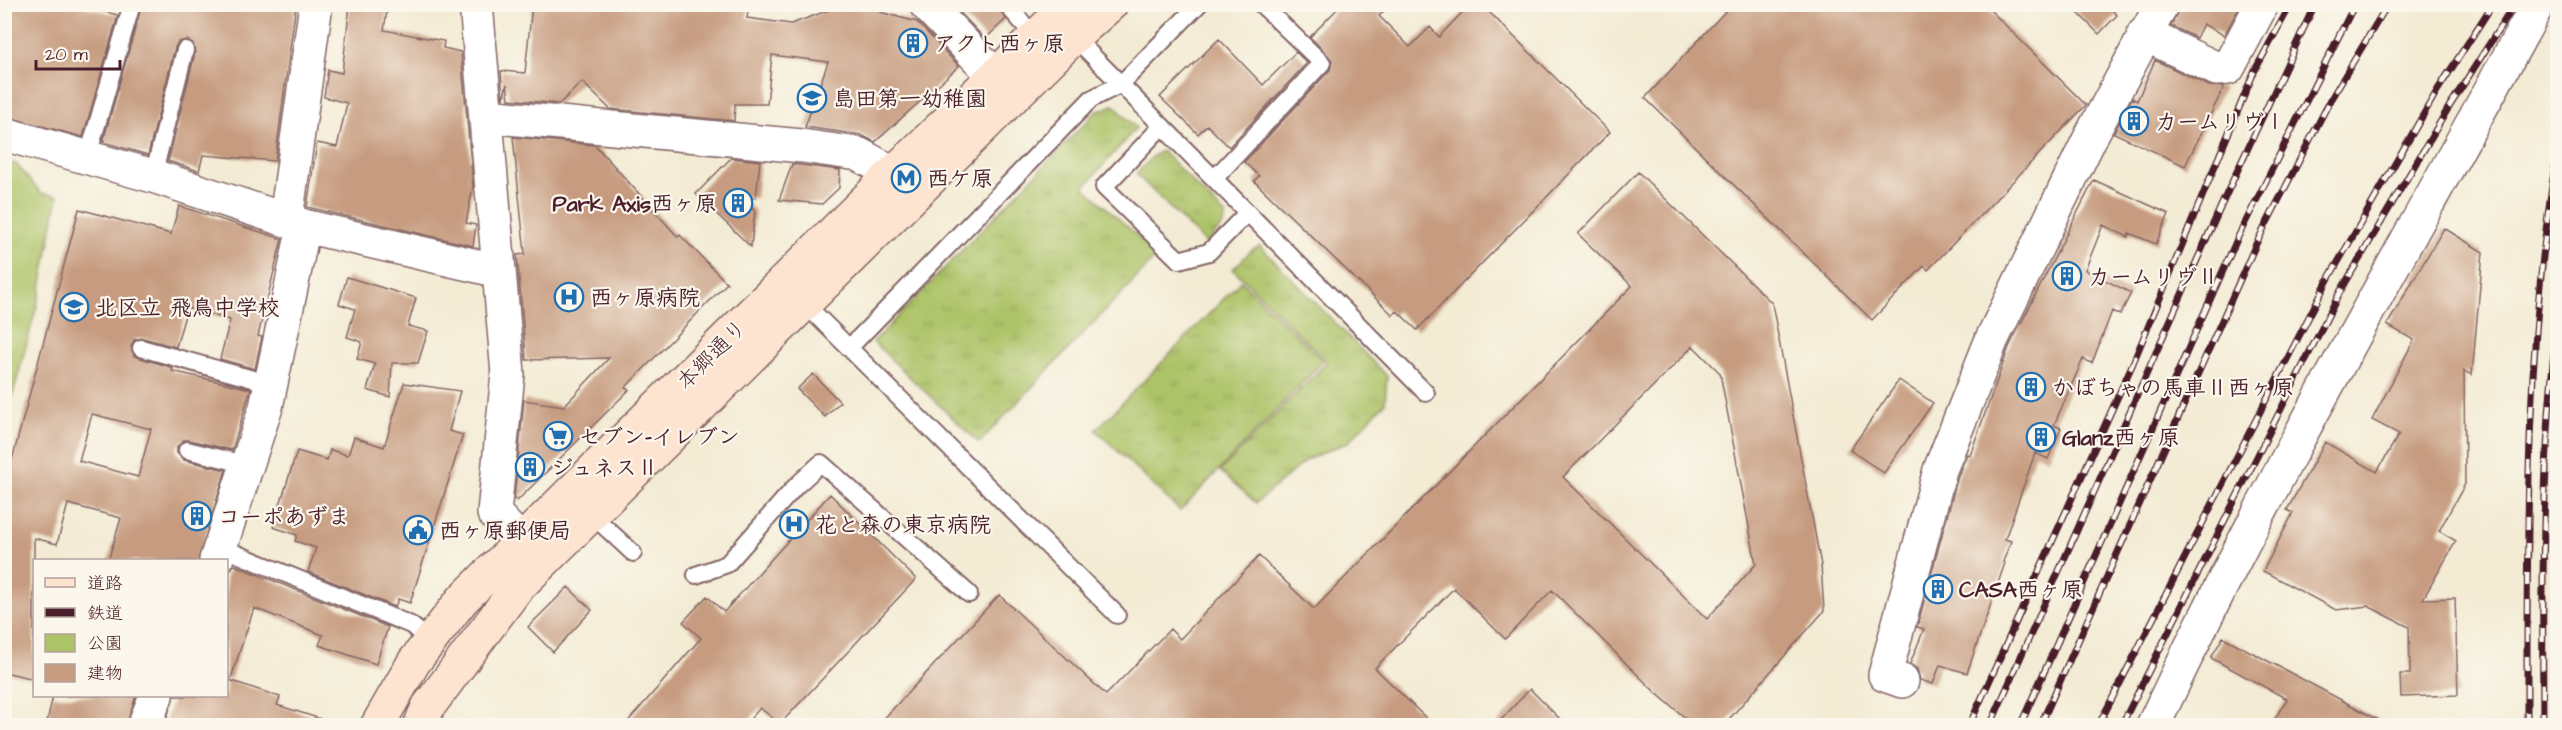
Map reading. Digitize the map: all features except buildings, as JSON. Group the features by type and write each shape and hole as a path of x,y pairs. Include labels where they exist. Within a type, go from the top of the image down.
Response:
{"main road":[{"name":"本郷通り","path":"377,726 414,662 462,600 893,173 1070,4"},
{"name":"本郷通り","path":"420,726 428,707 517,588 1074,37 1111,4"}],"street":[{"path":"218,554 248,465 271,384 295,223 316,4"},
{"path":"477,4 508,374 494,513 522,543"},
{"path":"926,4 995,76"},
{"path":"1902,681 1885,675 1940,470 2006,306 2144,34 2162,4"},
{"path":"2144,34 2217,69 2228,68 2262,4"},
{"path":"2153,726 2200,626 2282,464 2538,4"},
{"path":"487,116 858,154 893,173"},
{"path":"4,134 153,176 295,223 499,271"},
{"path":"144,726 156,697"}],"lane":[{"path":"87,159 132,4"},
{"path":"1006,4 1035,37"},
{"path":"849,348 1091,99 1121,84 1199,4"},
{"path":"1215,179 1322,63 1261,4"},
{"path":"1074,37 1426,393"},
{"path":"153,176 185,50"},
{"path":"1162,126 1104,187 1179,260 1209,252 1247,213"},
{"path":"804,303 1117,615"},
{"path":"141,348 271,384"},
{"path":"187,450 248,465"},
{"path":"696,575 727,564 796,486 821,463 969,594"},
{"path":"591,514 633,553"},
{"path":"218,554 411,625 430,641"}],"green space":[{"path":"1114,105 1136,128 1084,187 1158,255 979,443 873,342 1096,112"},
{"path":"1162,151 1226,216 1223,225 1206,244 1136,174 1154,155"},
{"path":"5,162 16,164 41,193 58,196 40,294 5,424"},
{"path":"1260,246 1387,376 1385,403 1348,442 1306,460 1256,503 1220,471 1327,362 1233,269 1252,250"},
{"path":"1241,281 1323,361 1180,511 1096,430"}],"railway":[{"path":"1969,726 2133,363 2254,72 2291,4"},
{"path":"1990,726 2226,195 2315,4"},
{"path":"2020,726 2238,237 2355,4"},
{"path":"2040,726 2256,244 2332,97 2388,4"},
{"path":"2098,726 2330,276 2437,91 2493,4"},
{"path":"2121,726 2340,292 2449,107 2515,4"},
{"path":"2527,726 2530,436 2539,292 2558,149"},
{"path":"2543,726 2543,571 2546,469 2558,315"}],"place":[{"name":"アクト西ヶ原","path":"913,43"},
{"name":"島田第一幼稚園","path":"812,98"},
{"name":"カームリヴⅠ","path":"2134,121"},
{"name":"西ケ原","path":"906,178"},
{"name":"Park Axis西ヶ原","path":"738,203"},
{"name":"カームリヴⅡ","path":"2067,276"},
{"name":"西ヶ原病院","path":"569,297"},
{"name":"北区立 飛鳥中学校","path":"74,307"},
{"name":"かぼちゃの馬車Ⅱ西ヶ原","path":"2031,387"},
{"name":"セブン-イレブン","path":"558,436"},
{"name":"Glanz西ヶ原","path":"2041,437"},
{"name":"ジュネスⅡ","path":"530,467"},
{"name":"コーポあずま","path":"197,516"},
{"name":"花と森の東京病院","path":"794,524"},
{"name":"西ヶ原郵便局","path":"418,530"},
{"name":"CASA西ヶ原","path":"1938,589"}]}
